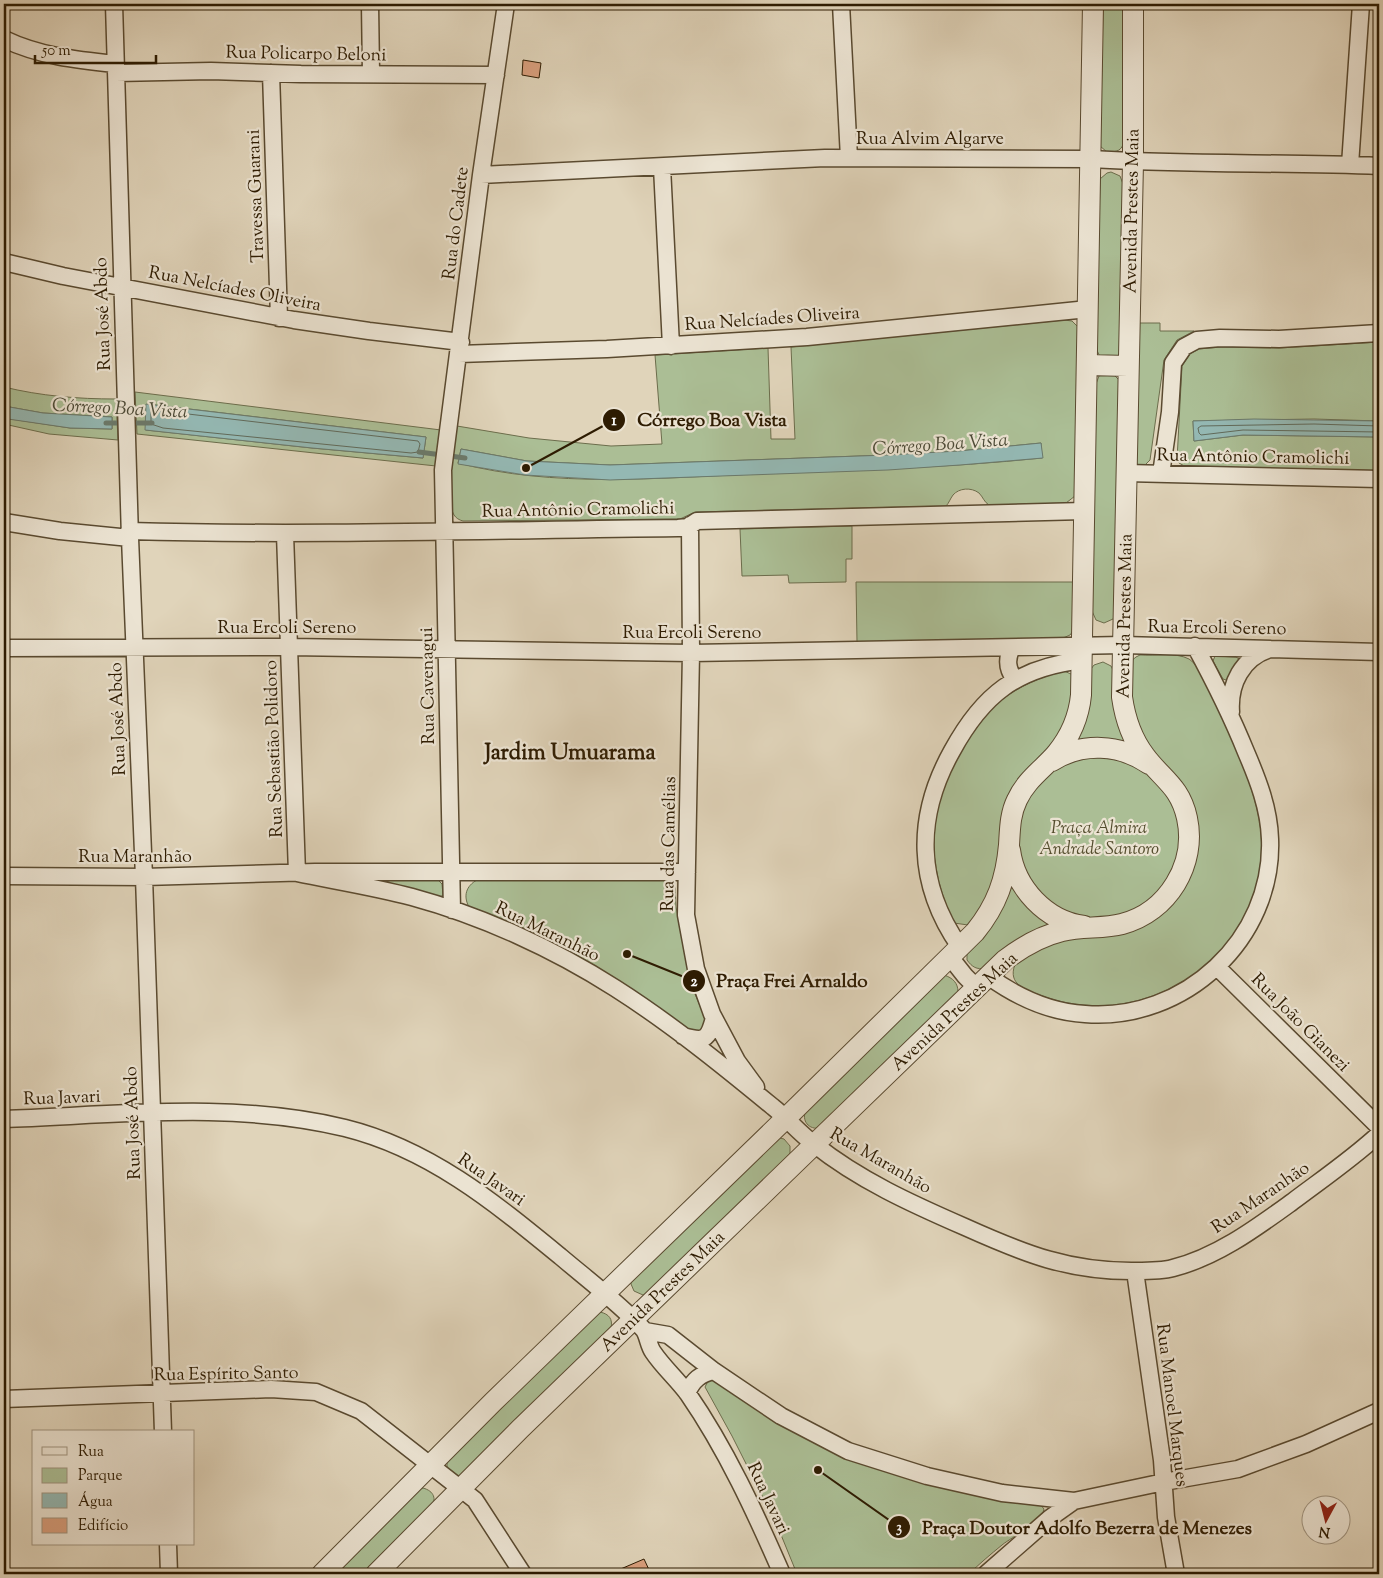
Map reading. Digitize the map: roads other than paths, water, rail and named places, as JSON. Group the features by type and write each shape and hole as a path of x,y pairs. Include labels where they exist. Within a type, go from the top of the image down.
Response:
{"street":[{"name":"Rua José Abdo","path":"114,4 126,430 144,877 163,1430"},
{"path":"370,4 371,74"},
{"name":"Rua do Cadete","path":"446,454 481,175 506,4"},
{"path":"841,4 849,158"},
{"path":"322,1574 493,1402 604,1294 780,1114 955,952 975,932 994,905 1003,878 1009,843 1009,828 1017,800 1024,787 1045,766 1066,740 1078,714 1081,695 1093,4"},
{"name":"Avenida Prestes Maia","path":"376,1574 462,1489 639,1326 813,1144 982,981 1015,952 1061,931 1091,926 1123,924 1151,911 1172,890 1180,877 1185,863 1189,833 1182,804 1175,790 1153,766 1135,741 1124,710 1121,684 1132,162 1133,4"},
{"path":"1350,165 1361,4"},
{"name":"Rua Policarpo Beloni","path":"4,39 54,57 116,68 496,76"},
{"name":"Travessa Guarani","path":"271,72 279,318"},
{"name":"Rua Alvim Algarve","path":"481,175 849,158 1091,159 1132,162 1379,166"},
{"path":"662,167 671,346"},
{"name":"Rua Nelcíades Oliveira","path":"4,262 63,276 279,318 369,331 460,348 671,346 807,337 1088,309"},
{"path":"1162,474 1170,412 1173,363 1184,347 1197,340 1220,338 1279,339 1379,333"},
{"path":"1087,365 1128,366"},
{"name":"Rua Cavenagui","path":"446,454 443,470 443,531 452,910"},
{"name":"Rua Antônio Cramolichi","path":"1126,473 1379,478"},
{"name":"Rua Antônio Cramolichi","path":"4,522 60,531 130,535 399,533 678,528 690,526 697,521 1084,511"},
{"name":"Rua das Camélias","path":"690,526 691,654 686,914 691,946 703,992 714,1018 737,1060 752,1082 780,1114"},
{"name":"Rua Sebastião Polidoro","path":"285,534 297,873"},
{"name":"Rua Ercoli Sereno","path":"4,648 290,647 691,654 1012,648 1082,653 1123,645 1379,652"},
{"path":"1082,653 1060,663 1042,667 1015,680 996,693 971,718 944,766 929,805 925,846 928,874 938,908 965,976 1043,1006 1070,1013 1105,1015 1139,1010 1165,1002 1200,981 1217,967 1242,937 1260,900 1269,861 1269,827 1264,800 1258,780 1217,685 1195,646"},
{"path":"1012,648 1009,653 1008,665 1015,680"},
{"path":"1233,721 1230,702 1235,680 1240,670 1251,659 1264,651 1274,648"},
{"path":"1045,766 1071,752 1100,748 1130,753 1153,766"},
{"path":"1009,843 1015,871 1030,896 1053,914 1066,921 1091,926"},
{"name":"Rua Maranhão","path":"4,876 144,877 315,872 687,872"},
{"name":"Rua Maranhão","path":"297,873 376,888 452,910 512,934 579,967 636,1002 681,1035 780,1114 813,1144 838,1162 908,1202 1013,1249 1063,1265 1100,1270 1135,1271 1172,1268 1224,1247 1281,1210 1346,1162 1379,1134"},
{"name":"Rua João Gianezi","path":"1217,967 1379,1127"},
{"path":"681,1035 696,1040 705,1038 711,1031 714,1018"},
{"name":"Rua Javari","path":"4,1119 214,1112 283,1118 346,1128 394,1145 440,1167 487,1197 604,1294 639,1326 652,1351 687,1393 729,1460 782,1574"},
{"name":"Rua Manoel Marques","path":"1135,1271 1162,1460 1166,1518 1176,1574"},
{"path":"639,1326 668,1336 714,1371 781,1416 848,1451 927,1476 1002,1493 1074,1501 1238,1469 1306,1444 1379,1411"},
{"path":"687,1393 697,1377 714,1371"},
{"name":"Rua Espírito Santo","path":"4,1399 271,1389 316,1392 361,1411 475,1500 523,1574"},
{"path":"1046,1498 1052,1501 1055,1507 1054,1514 1050,1518"},
{"path":"986,1574 1050,1518 1074,1501"},
{"path":"168,1546 169,1574"}],"water":[{"path":"146,404 426,437 423,458 145,430"},
{"path":"4,406 43,413 112,417 112,429 70,428 8,419 4,418"},
{"path":"1254,419 1379,421 1379,437 1243,435 1194,441 1193,421"},
{"path":"1041,443 1043,458 888,470 610,480 525,475 458,464 461,449 527,461 610,465 887,455 959,451"}],"waterway":[{"name":"Córrego Boa Vista","path":"106,423 152,423"},
{"name":"Córrego Boa Vista","path":"419,452 465,458"}],"place":[{"name":"Córrego Boa Vista","path":"526,468"},
{"name":"Praça Frei Arnaldo","path":"627,954"},
{"name":"Praça Doutor Adolfo Bezerra de Menezes","path":"818,1470"}],"district":[{"name":"Jardim Umuarama","path":"570,751"}],"park label":[{"name":"Praça Almira Andrade Santoro","path":"1099,838"}]}
